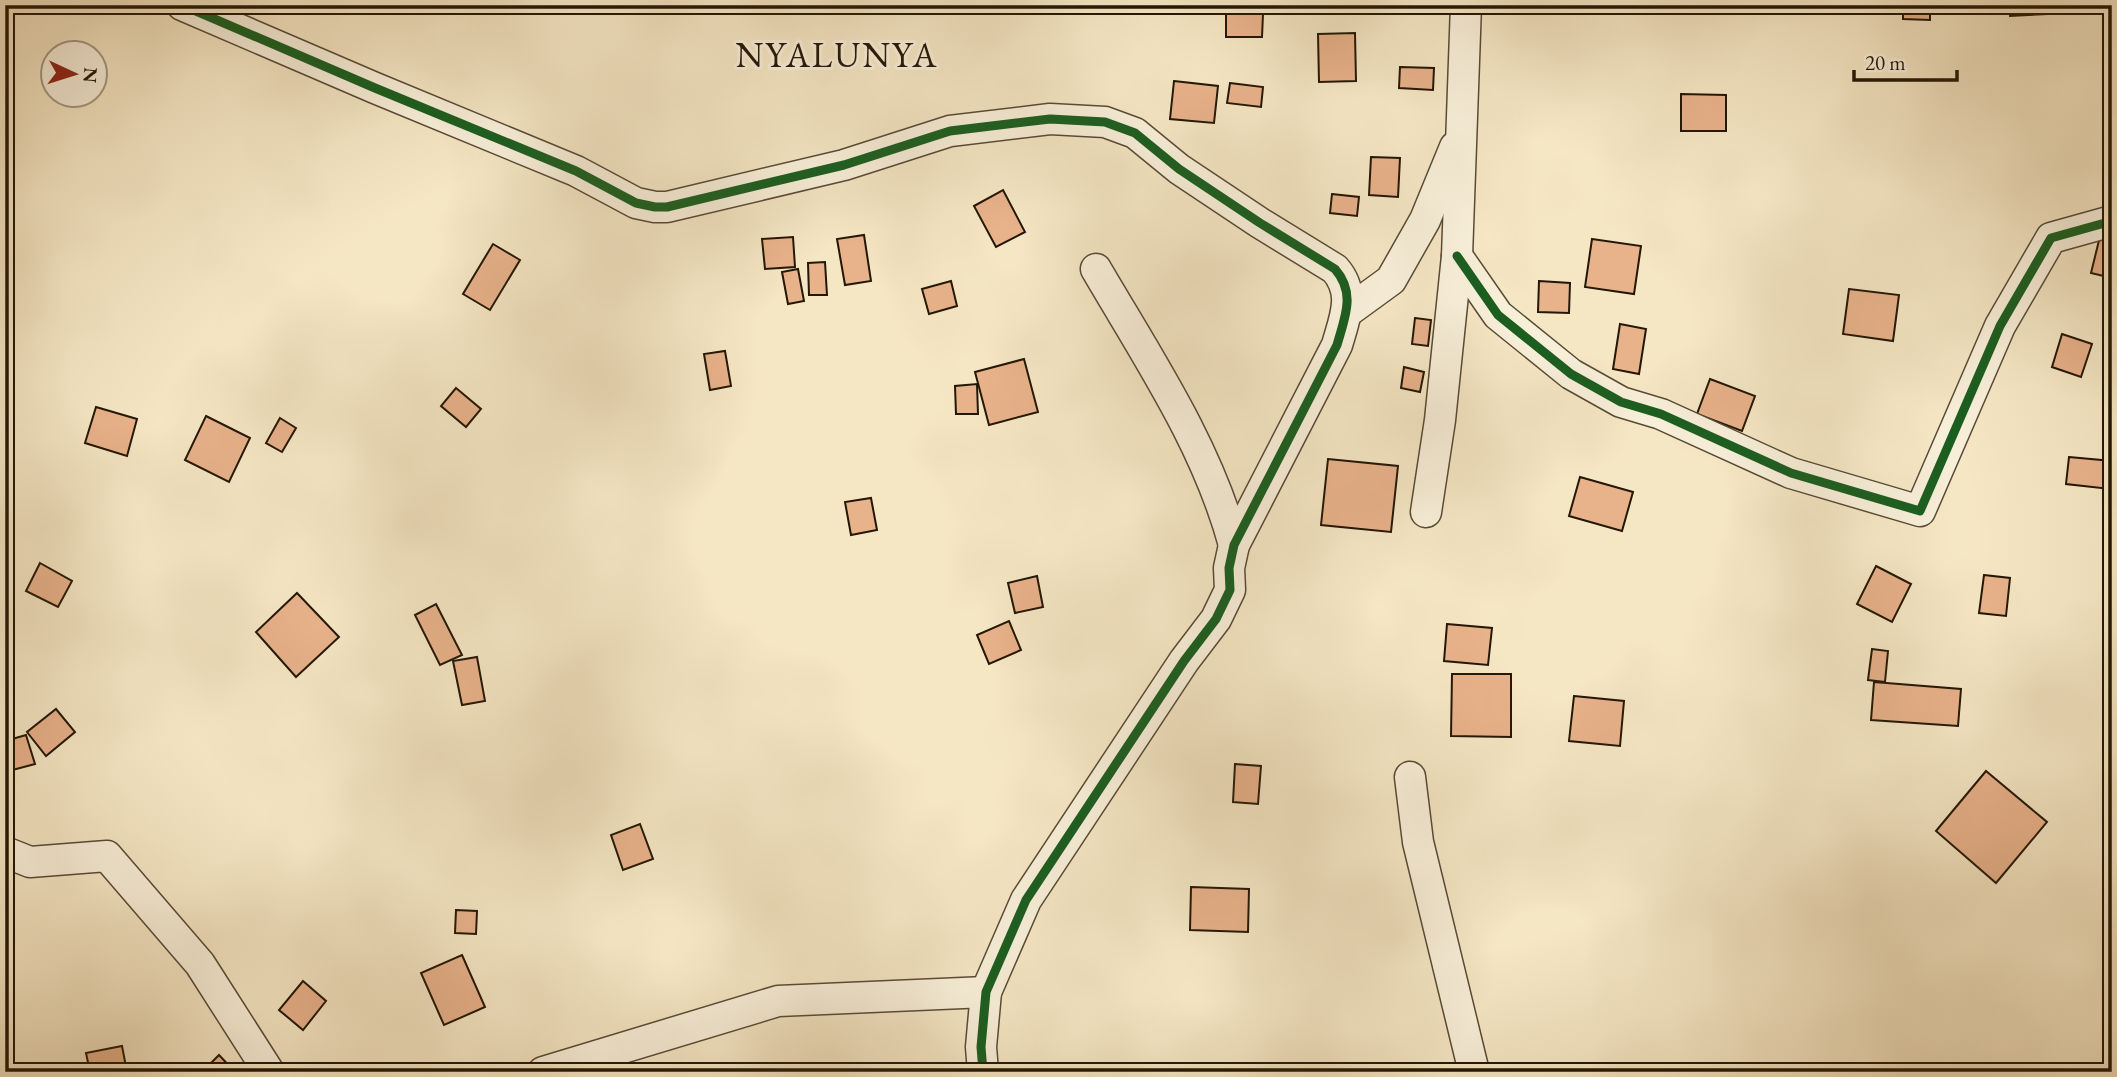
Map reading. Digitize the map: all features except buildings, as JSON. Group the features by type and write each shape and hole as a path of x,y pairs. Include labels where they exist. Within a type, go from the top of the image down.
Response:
{"street":[{"path":"182,5 576,171 636,203 655,207 844,165 950,131 1050,119 1105,122 1135,133 1179,169 1335,269 1344,279 1348,291 1347,312 1337,345 1234,545 1229,568 1230,590 1216,619 1184,661 1026,900 985,992 981,1047 983,1072"},
{"path":"1426,512 1440,420 1457,256 1466,5"},
{"path":"1347,312 1391,280 1424,220 1462,130"},
{"path":"1457,256 1498,315 1570,374 1611,397 1661,414 1791,473 1920,511 2000,326 2051,238 2112,221"},
{"path":"1096,269 1186,424 1224,507 1234,545"},
{"path":"1410,777 1418,842 1474,1072"},
{"path":"5,852 30,862 107,856 200,964 269,1072"},
{"path":"543,1072 778,1001 985,992"}],"cycle path":[{"path":"182,5 576,171 636,203 655,207 667,207 844,165 950,131 1050,119 1105,122 1135,133 1179,169 1335,269 1347,296 1337,345 1234,545 1229,568 1230,590 1216,619 1184,661 1026,900 986,992 981,1047 983,1072"},
{"path":"1457,256 1498,315 1571,374 1621,402 1661,414 1791,473 1920,511 2000,326 2051,238 2112,221"}],"district":[{"name":"NYALUNYA","path":"837,55"}]}
